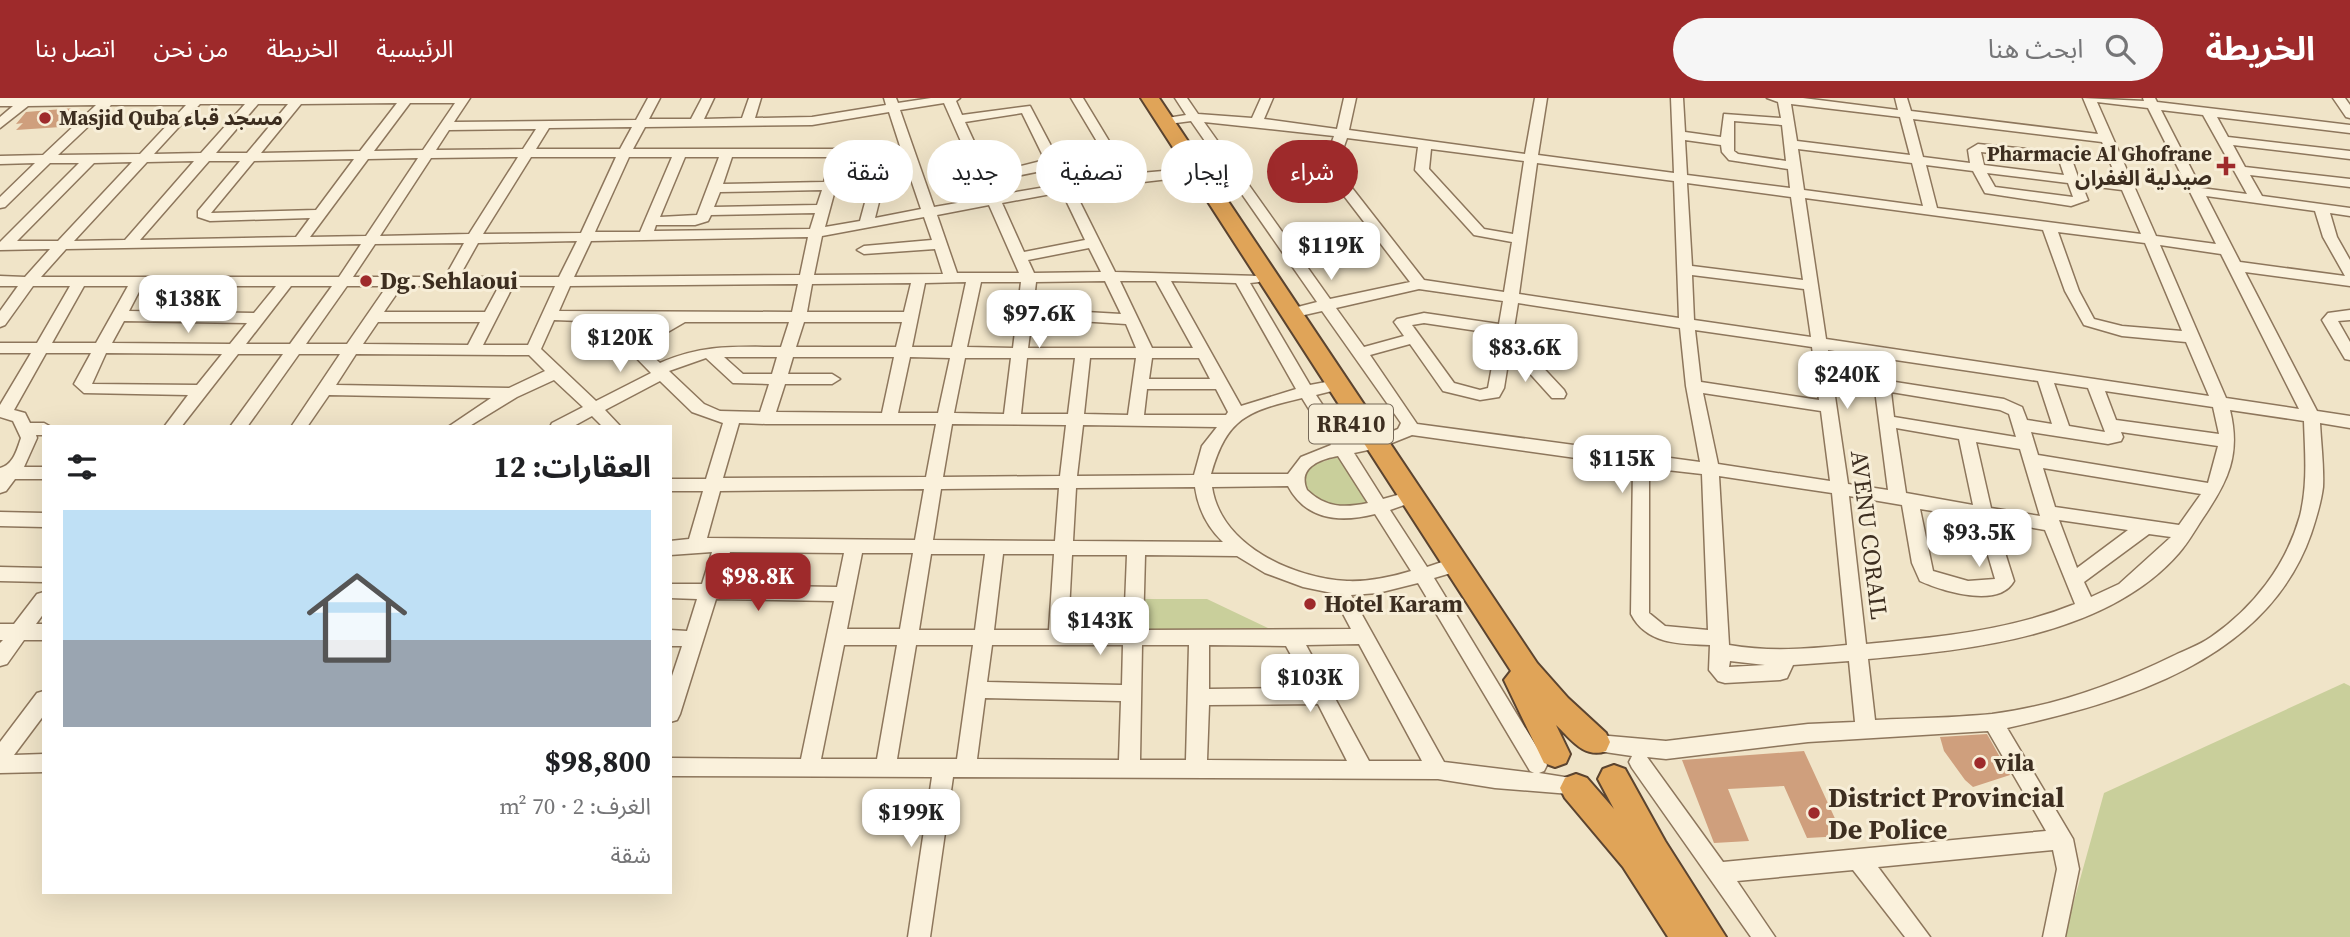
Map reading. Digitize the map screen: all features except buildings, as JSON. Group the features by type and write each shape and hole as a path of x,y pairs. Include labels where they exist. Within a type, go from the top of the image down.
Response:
{"highway":[{"name":"RR410","path":"1139,98 1165,140"},
{"name":"RR410","path":"1150,98 1291,313 1389,503 1434,571 1527,693 1559,771 1634,856 1688,937"},
{"name":"RR410","path":"1203,203 1316,389 1527,671 1557,707 1612,758 1622,772 1654,852 1709,937"},
{"path":"1596,743 1575,739 1566,742 1559,771 1591,791 1601,790 1622,772"}],"street":[{"path":"0,102 464,98"},
{"path":"239,425 343,282 464,98"},
{"path":"533,350 624,154 654,98"},
{"path":"695,123 708,98"},
{"path":"747,123 754,98"},
{"path":"446,126 829,120 892,103 950,98 967,140"},
{"path":"1077,98 1102,140"},
{"path":"1181,98 1409,423 1409,429"},
{"path":"1257,122 1267,98"},
{"path":"1350,98 1342,133 1330,166 1419,284"},
{"path":"1507,330 1414,318 1402,322 1442,380 1453,390 1480,395 1493,393 1502,356 1507,330 1513,298 1519,239 1541,98"},
{"path":"1677,98 1687,322 1710,468 1720,645 1719,670 1725,675 1776,673 1784,670 1783,657 1915,649 2002,635 2086,607 2125,589 2172,549 2213,491 2227,455 2227,431 2220,402 2091,98 2151,102 2350,129"},
{"path":"1780,98 2107,139"},
{"name":"AVENU CORAIL","path":"1780,98 1787,122 1840,490 1866,729"},
{"path":"1901,98 1931,210"},
{"path":"2339,98 2350,114"},
{"path":"0,204 109,99"},
{"path":"0,322 27,282 198,99"},
{"path":"128,245 256,99"},
{"path":"298,99 209,205 204,216 320,214"},
{"path":"300,241 406,99"},
{"path":"0,124 27,100"},
{"path":"1596,743 1666,750 1866,729 1993,722 2074,705 2133,685 2198,654 2246,619 2279,582 2295,554 2308,517 2314,487 2312,418 2151,102"},
{"path":"892,103 906,140"},
{"path":"958,119 1026,109 1052,161 1046,166 1022,171"},
{"path":"2207,111 2257,199"},
{"path":"1165,122 1194,117 1257,122 2149,239 2350,281"},
{"path":"1787,122 1728,117 1728,152 1734,157 1793,166"},
{"path":"450,281 473,239 545,125"},
{"path":"1679,135 1727,142"},
{"path":"2223,140 2350,155"},
{"path":"1425,144 1422,170 1473,227 1486,235 1519,239"},
{"path":"1790,144 2127,187"},
{"path":"2268,146 2286,175"},
{"path":"1975,148 2061,156 2067,160 2080,202 1997,193 1987,188 1978,168 1975,148"},
{"path":"2311,151 2334,181"},
{"path":"0,160 527,153 823,153"},
{"path":"645,236 680,154"},
{"path":"651,221 700,220 707,211 727,154"},
{"path":"3,246 90,159"},
{"path":"913,162 952,279"},
{"path":"2240,170 2350,183"},
{"path":"715,188 823,186"},
{"path":"2197,191 2350,212"},
{"path":"766,418 798,317 825,203"},
{"path":"866,225 872,203"},
{"path":"3,246 816,233 978,203"},
{"path":"996,203 1029,278 1012,417"},
{"path":"1074,203 1145,352 1135,420"},
{"path":"2320,208 2326,217 2330,237 2350,273"},
{"path":"707,211 823,209"},
{"path":"2049,226 2088,321 2109,329 2192,337"},
{"path":"1020,257 1093,243"},
{"path":"864,250 940,244"},
{"path":"1683,269 1810,285"},
{"path":"0,281 343,282 1161,276 1247,278"},
{"path":"1161,276 1221,384 1233,417"},
{"path":"889,417 919,279"},
{"path":"886,766 936,480 944,417 974,279"},
{"path":"300,425 398,281"},
{"path":"473,350 509,281"},
{"path":"0,487 6,473 23,458 29,439 19,417 2,411 79,282"},
{"path":"137,282 99,349 83,386 90,389 201,390"},
{"path":"175,425 287,282"},
{"path":"1291,313 1419,284 2350,422"},
{"path":"1025,313 1131,319"},
{"path":"549,315 911,317"},
{"path":"2350,315 2333,316 2330,320 2350,355"},
{"path":"117,316 259,318"},
{"path":"632,346 685,316"},
{"path":"373,317 490,317"},
{"path":"615,317 616,329 632,346 698,408 718,417 1012,417 1135,420 1233,417 1275,399 1316,389"},
{"path":"1359,353 1412,339"},
{"path":"0,348 232,351 533,350 611,425"},
{"path":"562,425 690,356 709,352 1204,353"},
{"path":"709,352 739,379 832,379"},
{"path":"1058,637 1068,483 1078,418 1083,352"},
{"path":"1502,356 1529,363 1558,394"},
{"path":"459,425 511,393 557,372"},
{"path":"1823,376 2004,405 2015,411 2049,518 2086,607"},
{"path":"2044,376 2062,431"},
{"path":"1141,384 1221,384"},
{"path":"2020,425 2115,437 2094,384"},
{"path":"1695,386 1828,407"},
{"path":"1882,386 1904,500 1926,576 1946,584 2000,588 2005,581 1984,513 1966,434"},
{"path":"324,390 511,393"},
{"path":"1233,417 1208,451 1200,480 1205,500 1219,530 1237,549 1268,568 1299,581 1338,588 1393,584 1434,571"},
{"path":"696,545 732,418"},
{"path":"1887,421 1966,434 2027,452 2213,491"},
{"path":"2110,425 2227,441"},
{"path":"25,429 42,429"},
{"path":"1389,503 1351,513 1325,512 1312,506 1297,489 1294,480 1298,469 1317,456 1399,436 1409,429 1710,468 1984,513 2185,531"},
{"path":"1641,461 1640,614 1643,623 1662,632 1720,645"},
{"path":"6,473 42,473"},
{"path":"672,474 713,480"},
{"path":"672,485 713,480 1068,483 1294,480"},
{"path":"0,519 42,520"},
{"path":"2074,580 2147,526"},
{"path":"672,548 696,545 1065,550 1237,549"},
{"path":"674,693 723,547"},
{"path":"809,767 854,548"},
{"path":"919,937 955,768 976,690 995,548"},
{"path":"1129,768 1136,548"},
{"path":"0,575 42,575"},
{"path":"1338,588 1438,770"},
{"path":"672,592 844,594"},
{"path":"0,658 42,602"},
{"path":"0,632 42,632"},
{"path":"835,637 1365,636"},
{"path":"672,638 694,639"},
{"path":"1196,768 1199,638"},
{"path":"1292,638 1363,770"},
{"path":"976,690 1131,693"},
{"path":"1199,697 1323,696"},
{"path":"0,758 42,702"},
{"path":"1993,722 2062,839 2068,869 2054,937"},
{"path":"1666,750 1622,772 1718,873 1764,937"},
{"path":"0,764 42,763"},
{"path":"672,766 1438,770 1474,775 1559,771"},
{"path":"1474,775 1492,770 1559,771"},
{"path":"1718,873 2062,839"},
{"path":"1859,860 1919,937"}],"green space":[{"path":"1341,456 1369,504 1330,506 1306,490 1301,481 1309,466"},
{"path":"1139,599 1207,599 1270,629 1270,635 1137,635"},
{"path":"2344,683 2350,686 2350,937 2064,937 2104,793"}],"place":[{"name":"Masjid Quba مسجد قباء","path":"45,118"},
{"name":"Pharmacie Al Ghofrane صيدلية الغفران","path":"2226,166"},
{"name":"Dg. Sehlaoui","path":"366,281"},
{"name":"Hotel Karam","path":"1310,604"},
{"name":"vila","path":"1980,763"},
{"name":"District Provincial De Police","path":"1814,813"}]}
